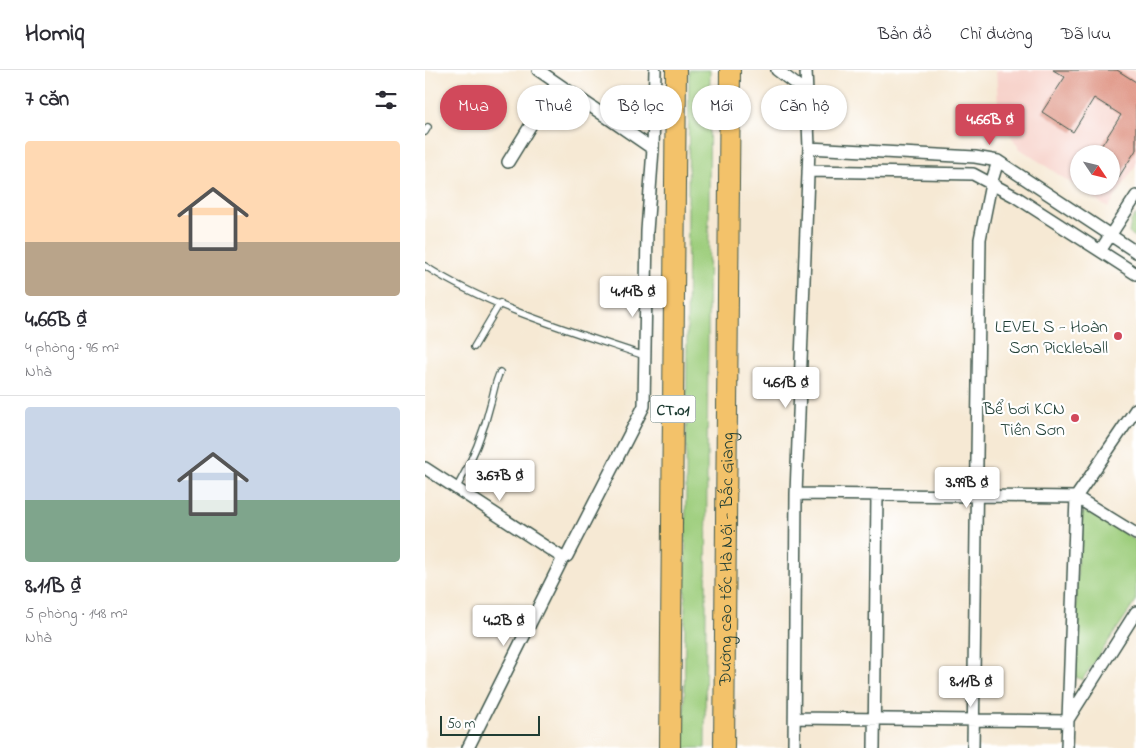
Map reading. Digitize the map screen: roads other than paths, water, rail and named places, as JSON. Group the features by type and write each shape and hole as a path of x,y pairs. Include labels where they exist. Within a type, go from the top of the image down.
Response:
{"highway":[{"name":"CT.01","path":"670,748 676,70"},
{"name":"Đường cao tốc Hà Nội - Bắc Giang","path":"724,748 730,70"}],"street":[{"path":"538,70 653,149"},
{"path":"468,748 563,558 567,556 644,406 647,231 653,149 655,70"},
{"path":"777,70 797,85"},
{"path":"806,70 806,85"},
{"path":"508,162 556,84"},
{"path":"795,748 796,494 809,148 808,130"},
{"path":"809,148 975,157 998,161 1136,252"},
{"path":"973,748 981,239 991,184 998,161"},
{"path":"808,170 973,174 1017,197 1136,274"},
{"path":"1100,251 1136,196"},
{"path":"1067,748 1076,497 1136,409"},
{"path":"425,468 563,558"},
{"path":"796,494 1076,497 1136,534"},
{"path":"874,748 877,495"},
{"path":"1067,721 1136,612"},
{"path":"795,718 1067,721"}],"lane":[{"path":"425,266 443,278 539,320 645,356"},
{"path":"474,347 499,303"},
{"path":"456,489 478,446 492,401 493,385 500,372"}],"place":[{"name":"LEVEL S - Hoàn Sơn Pickleball","path":"1118,336"},
{"name":"Bể bơi KCN Tiên Sơn","path":"1075,418"}]}
